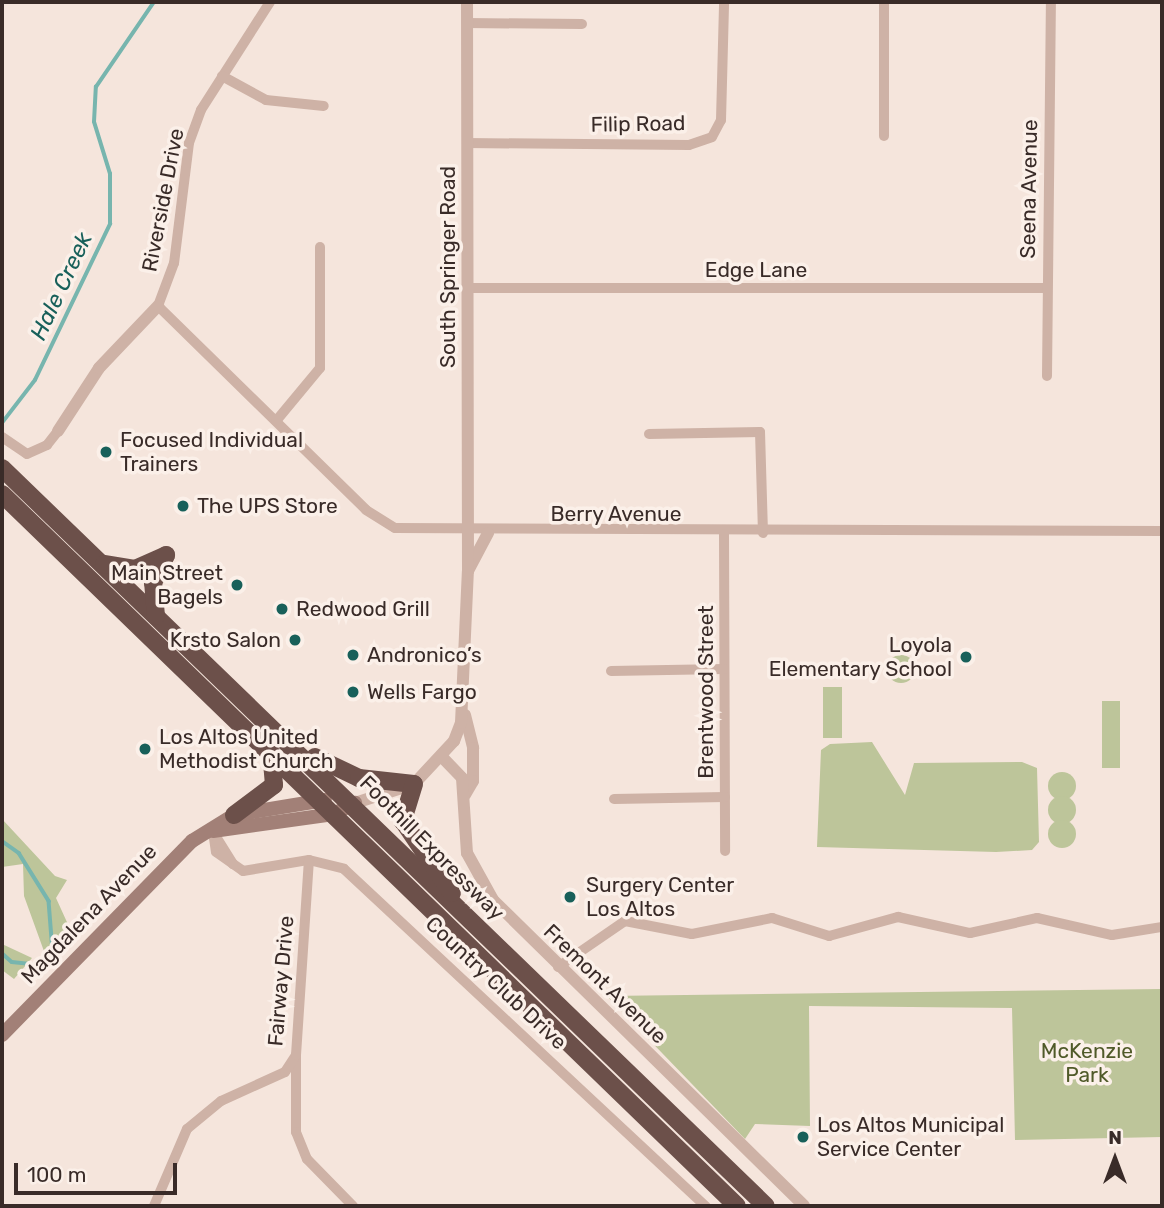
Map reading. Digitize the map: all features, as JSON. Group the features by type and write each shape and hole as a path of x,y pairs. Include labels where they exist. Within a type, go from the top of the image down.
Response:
{"highway":[{"name":"Foothill Expressway","path":"2,468 355,803 766,1206"},
{"name":"Foothill Expressway","path":"2,494 320,799 737,1206"},
{"path":"101,563 135,569 166,555 153,583 156,616"},
{"path":"297,748 351,775 414,784 404,821 459,905"},
{"path":"234,815 274,785 271,753"}],"main road":[{"name":"Magdalena Avenue","path":"2,1035 177,854 234,815 320,799 355,803"},
{"name":"Magdalena Avenue","path":"213,831 334,814 355,803"}],"street":[{"name":"Riverside Drive","path":"58,431 99,368 158,306 177,251 190,143 222,76 270,2"},
{"name":"South Springer Road","path":"355,803 414,784 442,756 458,732 463,709 468,571 467,2"},
{"name":"Filip Road","path":"467,143 689,145 712,137 722,120 724,2"},
{"path":"884,2 884,136"},
{"name":"Seena Avenue","path":"1046,376 1045,288 1051,2"},
{"path":"467,23 582,24"},
{"path":"222,76 266,100 324,106"},
{"path":"276,421 320,368 320,247"},
{"name":"Edge Lane","path":"467,288 1045,288"},
{"name":"Berry Avenue","path":"158,306 366,510 395,528 467,533 1162,531"},
{"path":"2,437 27,454 58,431"},
{"path":"649,434 760,432 763,534"},
{"path":"468,571 488,533"},
{"name":"Brentwood Street","path":"724,534 725,851"},
{"path":"611,671 724,670"},
{"path":"463,709 473,748 473,781 465,796"},
{"name":"Fremont Avenue","path":"442,756 462,778 473,870 558,967 804,1206"},
{"path":"614,799 725,797"},
{"name":"Country Club Drive","path":"213,831 233,864 258,873 309,860 344,869 706,1206"},
{"name":"Fairway Drive","path":"154,1206 187,1129 221,1101 285,1072 296,1055 309,860"},
{"path":"558,967 625,921 692,934 772,918 829,936 898,917 970,933 1037,918 1112,935 1162,927"},
{"path":"296,1055 296,1132 307,1159 353,1206"}],"green space":[{"path":"901,655 911,659 915,669 911,679 901,683 891,679 887,669 891,659"},
{"path":"823,687 842,687 842,738 823,738"},
{"path":"1102,701 1120,701 1120,768 1102,768"},
{"path":"872,742 905,795 914,763 1022,762 1037,768 1039,842 1032,850 996,852 817,847 821,750 830,744"},
{"path":"1062,772 1072,776 1076,786 1072,796 1062,800 1052,796 1048,786 1052,776"},
{"path":"1062,796 1072,800 1076,810 1072,820 1062,824 1052,820 1048,810 1052,800"},
{"path":"2,819 55,876 67,880 56,898 71,931 62,948 45,954 24,896 23,864 2,867"},
{"path":"1062,820 1072,824 1076,834 1072,844 1062,848 1052,844 1048,834 1052,824"},
{"path":"2,944 32,958 14,979 2,970"},
{"name":"McKenzie Park","path":"1162,989 1162,1137 1015,1140 1012,1008 809,1006 810,1126 755,1124 745,1139 607,996"}],"waterway":[{"name":"Hale Creek","path":"2,423 35,380 110,224 110,174 94,122 96,87 154,2"},
{"name":"Hale Creek","path":"2,841 19,853 49,901 53,952"},
{"name":"Hale Creek","path":"2,953 12,962 39,965"}],"place":[{"name":"Focused Individual Trainers","path":"106,452"},
{"name":"The UPS Store","path":"183,506"},
{"name":"Main Street Bagels","path":"237,585"},
{"name":"Redwood Grill","path":"282,609"},
{"name":"Krsto Salon","path":"295,640"},
{"name":"Andronico’s","path":"353,655"},
{"name":"Loyola Elementary School","path":"966,657"},
{"name":"Wells Fargo","path":"353,692"},
{"name":"Los Altos United Methodist Church","path":"145,749"},
{"name":"Surgery Center Los Altos","path":"570,897"},
{"name":"Los Altos Municipal Service Center","path":"803,1137"}]}
